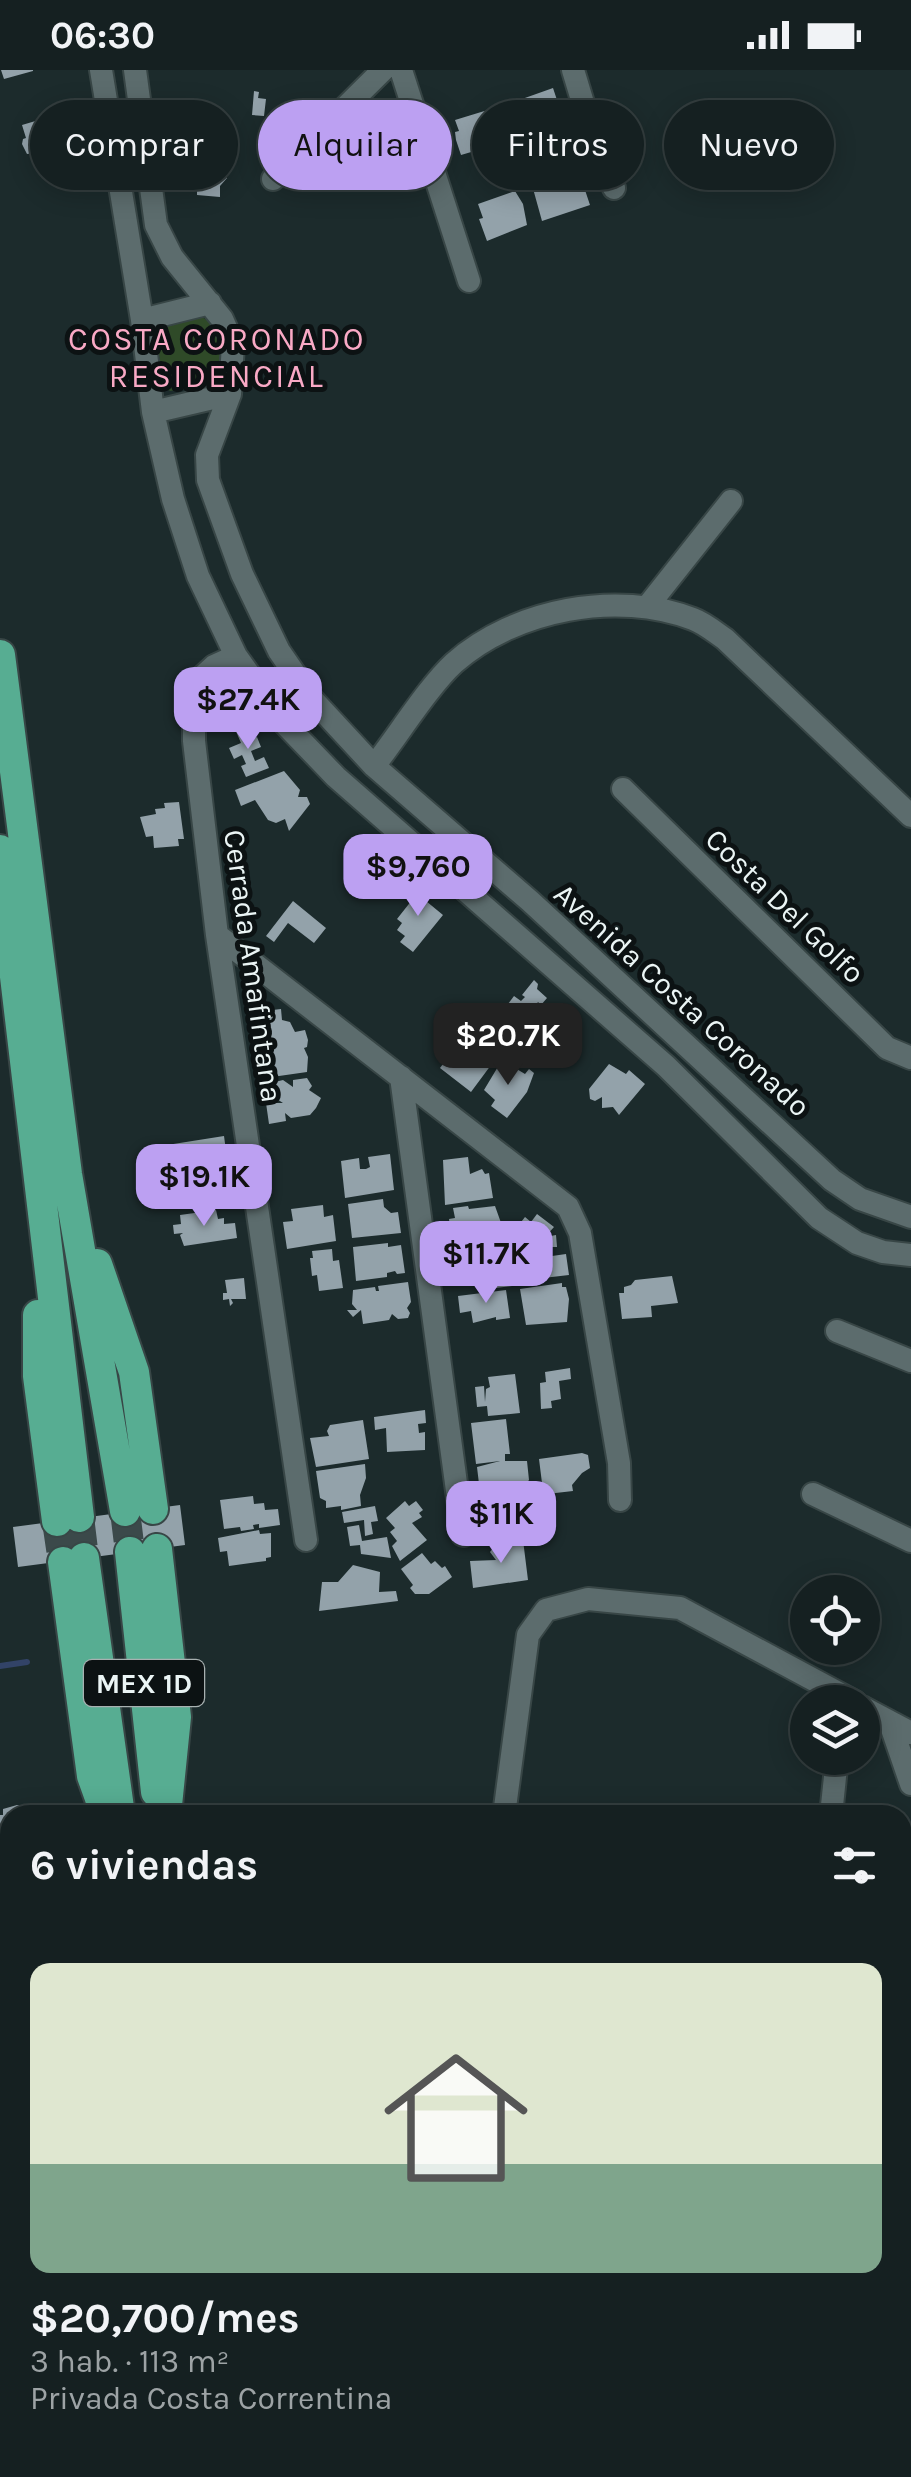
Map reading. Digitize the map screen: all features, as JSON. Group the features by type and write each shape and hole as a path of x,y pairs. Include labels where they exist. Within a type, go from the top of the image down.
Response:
{"highway":[{"path":"0,655 52,1173 68,1519"},
{"path":"0,850 17,977 52,1173 134,1372 139,1510"},
{"name":"MEX 1D","path":"157,1805 144,1550 176,1717 167,1805"},
{"name":"MEX 1D","path":"102,1805 92,1776 73,1560 118,1805"}],"street":[{"name":"Avenida Costa Coronado","path":"101,70 153,412 173,499 198,576 236,656 284,724 336,777 666,1066 819,1218 857,1243 911,1256"},
{"name":"Avenida Costa Coronado","path":"136,70 156,226 172,257 222,319 233,344 230,394 207,455 208,480 279,651 312,700 374,766 530,902 832,1180 860,1200 911,1217"},
{"path":"352,100 383,70"},
{"path":"400,70 469,281"},
{"path":"573,70 582,100"},
{"path":"142,320 210,303"},
{"path":"153,412 230,394"},
{"path":"647,607 731,501"},
{"path":"374,766 452,665 480,644 550,614 592,606 647,607 695,620 725,639 911,816"},
{"name":"Cerrada Amafintana","path":"236,656 214,666 202,677 194,701 194,742 217,935 306,1540"},
{"name":"Costa Del Golfo","path":"623,790 888,1048 911,1058"},
{"path":"507,928 530,902"},
{"path":"217,935 568,1207 576,1220 619,1463 620,1500"},
{"path":"402,1077 463,1535"},
{"path":"837,1330 911,1361"},
{"path":"813,1494 911,1541"},
{"path":"505,1805 528,1635 546,1610 588,1599 680,1608 820,1685"},
{"path":"901,1728 911,1784"},
{"path":"832,1805 836,1775"}],"green space":[{"path":"202,317 217,337 220,382 170,391 164,386 155,330"}],"building":[{"path":"1,70 33,70 33,71 4,79"},
{"path":"553,88 557,100 519,100"},
{"path":"254,91 259,92 258,98 266,99 258,100 258,116 252,115"},
{"path":"472,115 472,152 461,155 455,120"},
{"path":"30,123 30,154 22,144 26,138 22,125"},
{"path":"193,190 220,190 220,197 197,195"},
{"path":"533,190 585,190 590,205 542,221"},
{"path":"515,191 523,204 527,225 487,241 478,204"},
{"path":"246,725 261,747 251,751 255,761 264,757 269,768 246,777 242,755 234,759 229,748 241,743 235,729"},
{"path":"284,771 300,790 298,797 307,797 310,804 289,831 285,819 276,823 268,820 255,800 241,806 235,790"},
{"path":"179,802 184,839 178,839 179,846 154,848 153,836 146,837 140,817 156,814 155,809 165,808 164,803"},
{"path":"417,885 430,896 426,901 443,915 413,952 400,942 405,936 397,930 402,923 397,919 412,900 407,896"},
{"path":"293,901 326,928 314,943 288,923 274,942 266,936"},
{"path":"534,980 547,998 541,1005 538,1002 539,1008 532,1016 521,1009 512,1014 505,1008 514,996 521,1001"},
{"path":"281,1009 282,1020 290,1022 295,1032 305,1030 307,1072 265,1078 256,1012"},
{"path":"467,1032 495,1045 500,1053 490,1058 494,1061 471,1092 440,1068"},
{"path":"502,1060 525,1074 529,1069 534,1073 527,1092 507,1118 491,1106 495,1100 484,1090"},
{"path":"609,1064 626,1074 629,1070 645,1084 619,1115 613,1107 602,1108 602,1097 590,1099 589,1089"},
{"path":"307,1078 312,1086 309,1090 321,1098 316,1108 310,1115 291,1118 285,1113 286,1121 269,1124 266,1103 283,1103 266,1092 275,1082 283,1080 293,1087 293,1080"},
{"path":"224,1136 227,1158 201,1161 202,1166 169,1173 171,1162 162,1163 160,1154 168,1152 167,1145"},
{"path":"390,1154 394,1190 345,1198 341,1161 359,1158 360,1169 366,1169 370,1167 368,1157"},
{"path":"468,1157 470,1174 482,1169 489,1173 493,1198 445,1205 443,1160"},
{"path":"383,1199 384,1207 391,1213 398,1212 401,1233 352,1238 348,1204"},
{"path":"323,1205 324,1217 333,1215 336,1241 287,1249 283,1222 293,1221 291,1209"},
{"path":"495,1206 505,1234 512,1286 487,1289 481,1245 449,1246 447,1228 449,1219 455,1218 453,1208"},
{"path":"216,1210 224,1224 235,1223 237,1238 184,1246 180,1235 183,1233 174,1234 173,1225 181,1224 180,1215"},
{"path":"537,1214 554,1227 545,1237 556,1235 557,1247 550,1247 552,1256 566,1254 569,1275 526,1280 526,1241 514,1231 525,1217 531,1222"},
{"path":"388,1243 388,1247 401,1245 405,1273 395,1271 387,1273 387,1277 356,1281 353,1247"},
{"path":"332,1249 333,1261 339,1260 343,1288 319,1291 317,1275 312,1276 312,1251"},
{"path":"672,1276 678,1303 651,1306 652,1317 622,1319 619,1293 624,1293 624,1287 635,1280"},
{"path":"244,1278 246,1299 231,1299 230,1306 229,1299 223,1300 223,1293 227,1293 225,1280"},
{"path":"408,1282 408,1318 398,1319 392,1314 389,1320 363,1324 361,1310 353,1317 347,1310 357,1310 352,1304 353,1290 375,1287 379,1291 378,1286"},
{"path":"562,1283 569,1299 567,1322 526,1325 520,1289"},
{"path":"506,1290 510,1318 473,1323 471,1311 460,1313 458,1296"},
{"path":"570,1368 571,1379 559,1381 561,1399 551,1401 552,1408 541,1409 540,1383 546,1382 545,1372"},
{"path":"515,1374 520,1413 488,1416 487,1406 477,1407 475,1387 484,1386 485,1402 486,1389 490,1387 488,1377"},
{"path":"425,1410 426,1423 418,1424 419,1433 425,1432 425,1450 387,1452 386,1428 375,1430 374,1417"},
{"path":"506,1419 510,1454 505,1454 505,1461 527,1461 527,1495 491,1498 489,1482 479,1484 477,1467 500,1461 476,1464 471,1423"},
{"path":"363,1420 369,1459 316,1467 310,1438 329,1436 330,1425"},
{"path":"588,1455 590,1468 572,1485 573,1491 543,1491 539,1459"},
{"path":"365,1464 361,1506 326,1508 326,1501 320,1498 316,1471"},
{"path":"253,1496 254,1504 264,1503 265,1510 278,1509 280,1525 259,1528 259,1524 241,1531 240,1527 224,1529 220,1500"},
{"path":"405,1501 409,1506 416,1501 423,1510 419,1513 422,1517 412,1523 427,1540 400,1561 392,1546 397,1541 390,1532 395,1528 386,1518"},
{"path":"180,1505 185,1545 18,1567 13,1527"},
{"path":"375,1506 378,1521 371,1522 373,1534 365,1536 364,1520 344,1523 342,1512"},
{"path":"359,1525 362,1541 387,1537 391,1558 361,1554 360,1545 350,1546 347,1527"},
{"path":"259,1530 260,1534 271,1533 271,1557 229,1566 227,1551 220,1552 218,1538"},
{"path":"500,1538 508,1542 523,1540 528,1580 473,1588 470,1561 496,1560 490,1552 496,1544 499,1546"},
{"path":"422,1553 431,1564 435,1561 442,1568 445,1566 452,1577 429,1594 415,1594 401,1569"},
{"path":"353,1565 380,1572 379,1592 396,1591 398,1601 319,1611 322,1582 338,1582"}],"waterway":[{"path":"0,1666 27,1662"}],"tunnel":[{"path":"125,1511 130,1552"},
{"path":"79,1517 84,1558"},
{"path":"57,1521 63,1562"}],"district":[{"name":"COSTA CORONADO RESIDENCIAL","path":"217,358"}]}
